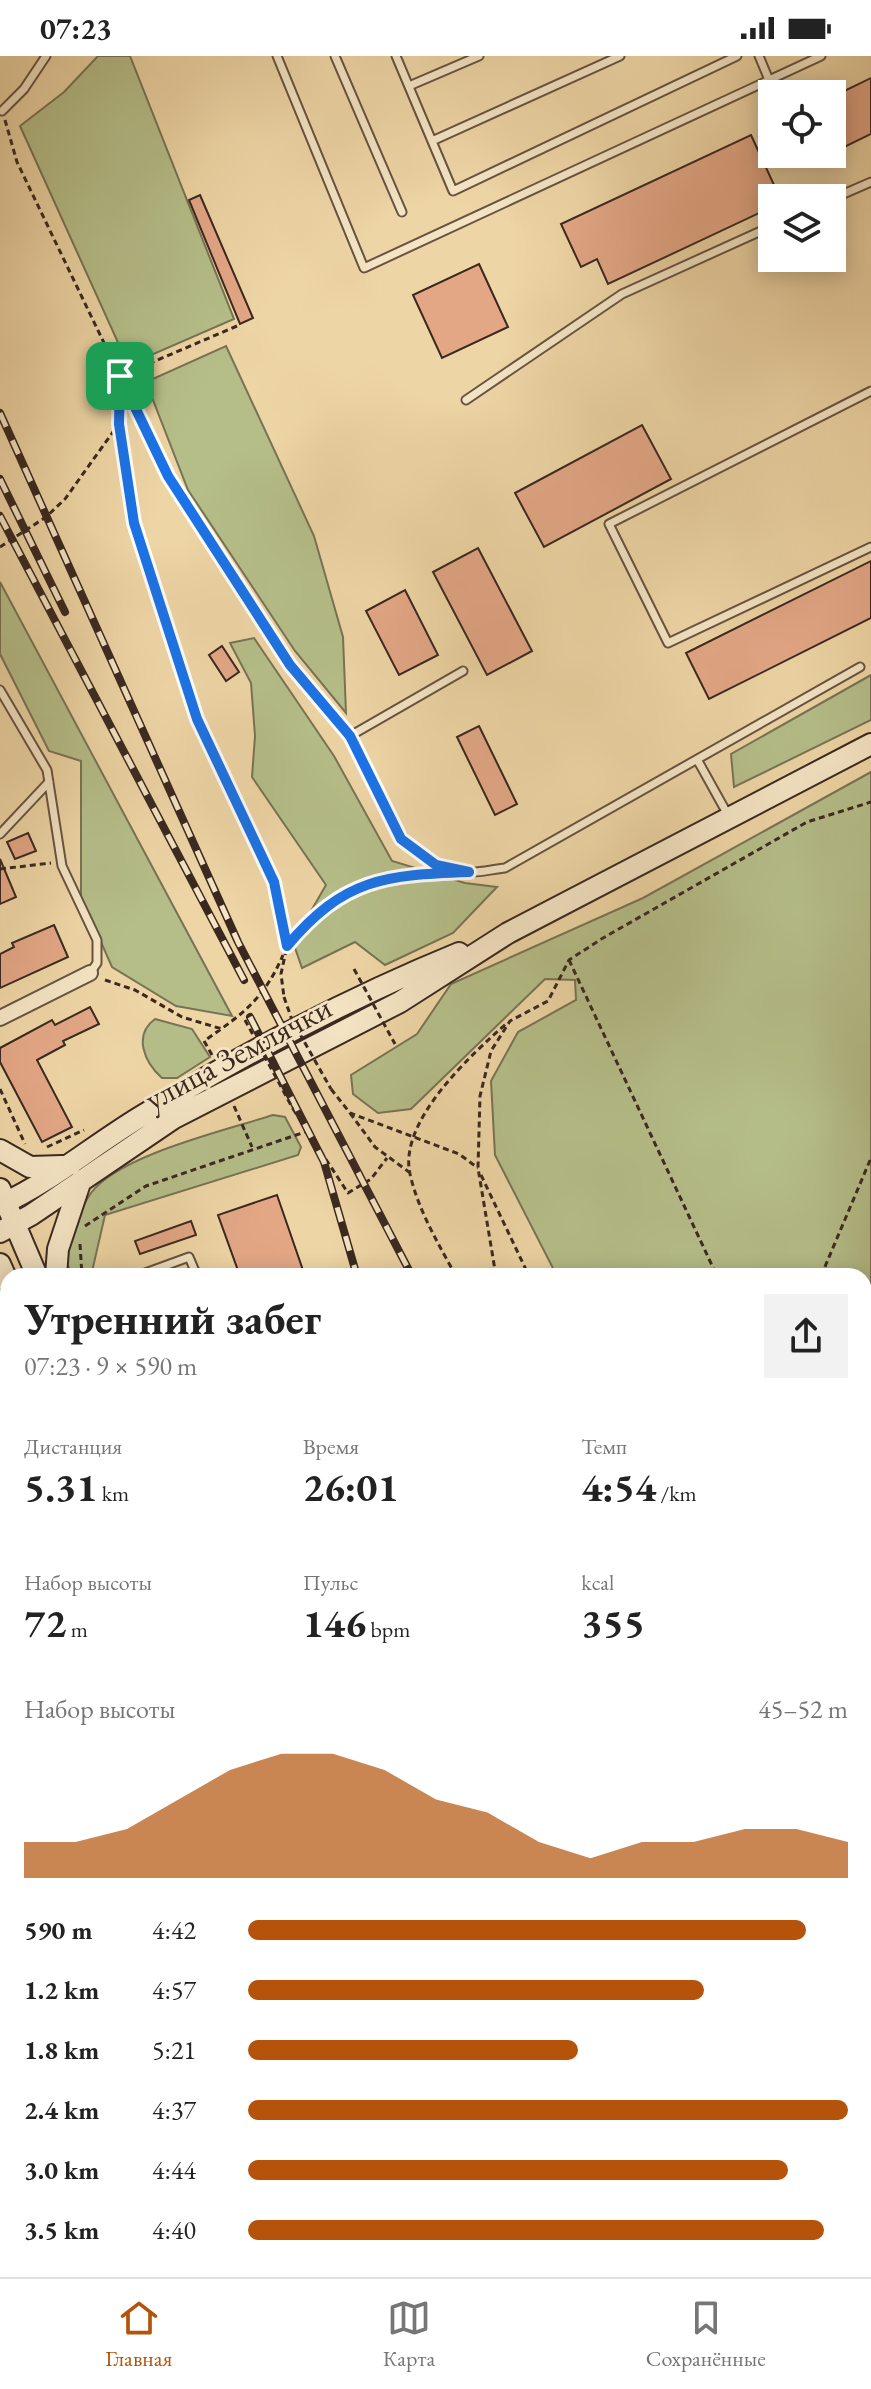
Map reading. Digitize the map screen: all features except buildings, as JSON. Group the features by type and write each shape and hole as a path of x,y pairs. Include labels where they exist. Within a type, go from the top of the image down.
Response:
{"street":[{"name":"улица Землячки","path":"8,1228 164,1103 376,988 508,933 728,815 871,744"},
{"path":"0,1018 90,973"},
{"path":"0,1150 30,1167 73,1173 57,1268"},
{"name":"улица Землячки","path":"2,1199 73,1173"},
{"path":"2,1199 8,1228 32,1268"}],"lane":[{"path":"2,111 24,89 46,56"},
{"path":"277,56 364,268 758,85"},
{"path":"335,56 402,212"},
{"path":"396,56 453,191 737,56"},
{"path":"409,86 479,56"},
{"path":"432,141 620,56"},
{"path":"759,56 769,80 821,56"},
{"path":"846,193 871,182"},
{"path":"466,400 622,294 758,232"},
{"path":"871,391 609,524 668,643 871,547"},
{"path":"463,671 350,736 401,839 436,865 469,872 505,868 860,667"},
{"path":"0,690 42,758 49,782 62,866 97,940 97,963 90,973"},
{"path":"698,761 728,815"},
{"path":"0,834 49,782"},
{"path":"159,1268 189,1257 194,1268"}],"path":[{"path":"2,111 17,162 168,476 290,665 350,736"},
{"path":"120,376 237,326"},
{"path":"120,376 119,424 134,523 197,719 274,882 287,946 281,974 284,997 292,1020 331,1089 387,1158 409,1172"},
{"path":"0,547 46,517 65,499 119,424"},
{"path":"452,1268 434,1236 409,1172 415,1138 424,1116 459,1066 510,1021 548,1001 569,960 807,822 871,802"},
{"path":"0,869 44,862 62,866"},
{"path":"216,1061 204,1041 241,1015 270,987 287,946 313,915 361,886 404,875 469,872"},
{"path":"569,960 713,1268"},
{"path":"354,969 395,1044"},
{"path":"90,973 135,990 182,1017 222,1029"},
{"path":"241,1015 305,1132 348,1193 371,1179 387,1158"},
{"path":"495,1268 478,1168 480,1096 491,1051 510,1021"},
{"path":"0,1089 29,1146"},
{"path":"234,1106 252,1148"},
{"path":"350,1113 459,1154 478,1168 525,1268"},
{"path":"38,1149 92,1127"},
{"path":"82,1228 146,1186 305,1132"},
{"path":"824,1268 871,1158"},
{"path":"80,1241 82,1268"}],"green space":[{"path":"98,56 130,56 234,319 149,356 120,347 20,126 64,92"},
{"path":"226,346 314,536 343,637 346,713 295,651 188,490 146,382"},
{"path":"0,582 232,1016 176,1006 112,967 81,897 81,761 49,751 0,654"},
{"path":"254,638 334,756 392,861 465,883 497,887 453,933 385,965 355,942 302,968 293,942 326,885 252,777 255,736 251,683 230,643"},
{"path":"871,675 871,720 734,787 731,754"},
{"path":"871,772 871,1268 553,1268 495,1155 491,1081 518,1032 576,1000 575,980 545,979 411,1109 378,1113 353,1094 351,1075 417,1034 451,984 643,898"},
{"path":"155,1019 192,1029 210,1057 177,1078 162,1078 146,1057 143,1040 148,1025"},
{"path":"273,1115 285,1117 301,1147 298,1155 105,1215 93,1268 69,1268 66,1262 81,1209 105,1179 149,1156"}],"railway":[{"path":"0,413 238,942 408,1268"},
{"path":"0,479 65,612"},
{"path":"0,516 244,980"},
{"path":"250,1017 324,1162 355,1268"}],"route":[{"path":"120,376 168,476 290,665 350,736 401,839 436,865 469,872 404,875 361,886 313,915 287,946 274,882 197,719 134,523 119,424 120,376"}]}
